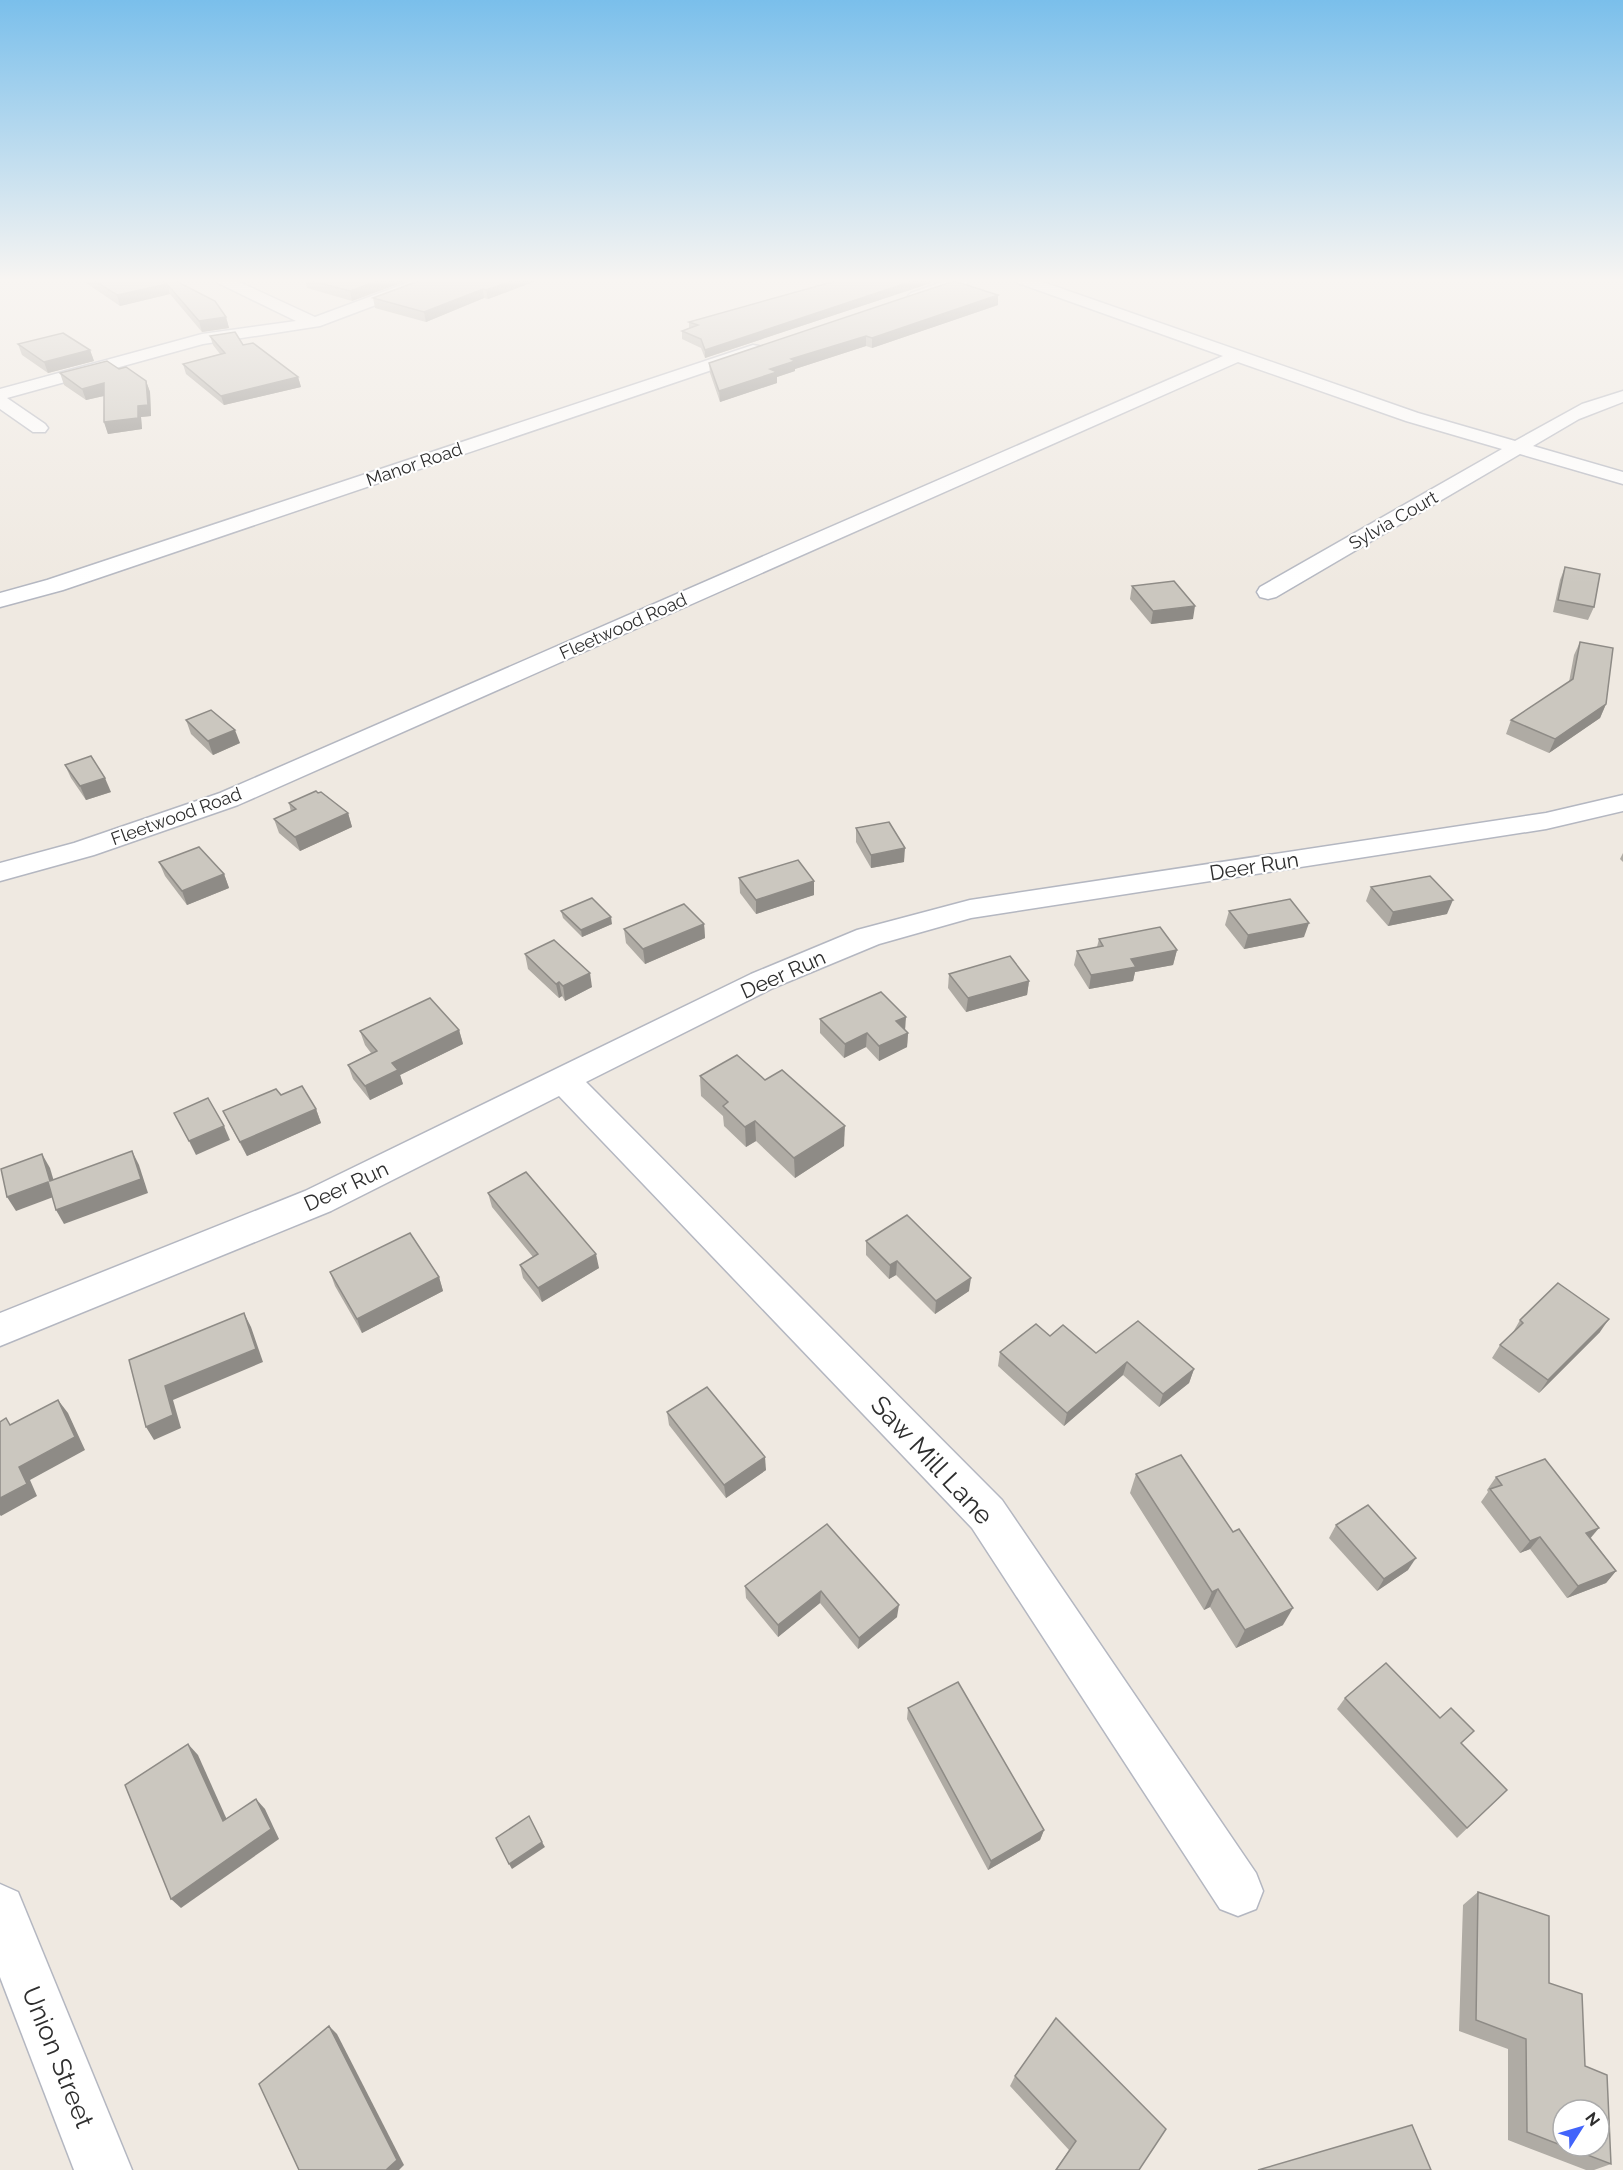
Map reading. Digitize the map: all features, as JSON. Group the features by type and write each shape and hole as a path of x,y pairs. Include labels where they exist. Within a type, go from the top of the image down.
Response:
{"street":[{"path":"0,394 47,381"},
{"name":"Manor Road","path":"0,600 55,585 662,381"},
{"name":"Fleetwood Road","path":"0,872 84,849 229,799 1180,381"},
{"path":"1309,381 1412,417 1623,478"},
{"name":"Sylvia Court","path":"1268,592 1519,447 1573,413 1592,404 1623,396"},
{"path":"0,401 39,428"},
{"name":"Deer Run","path":"0,1330 318,1201 762,981 868,937 970,909 1546,821 1623,803"},
{"name":"Saw Mill Lane","path":"564,1080 987,1514 1238,1891"},
{"name":"Union Street","path":"0,1910 103,2170"}],"building":[{"path":"71,381 146,381 148,405 138,406 138,418 104,422 104,383 82,389"},
{"path":"204,381 281,381 221,396"},
{"path":"716,381 749,381 719,391"},
{"path":"1565,567 1600,574 1594,607 1558,600"},
{"path":"1174,581 1195,606 1153,611 1132,586"},
{"path":"1580,642 1613,648 1606,704 1555,739 1511,720 1573,679"},
{"path":"211,710 235,730 208,741 186,720"},
{"path":"91,756 105,778 80,786 65,765"},
{"path":"316,791 321,792 348,813 295,837 274,819 296,809 289,803"},
{"path":"889,822 905,848 871,855 856,828"},
{"path":"199,847 224,874 182,891 159,862"},
{"path":"798,860 814,881 756,900 739,878"},
{"path":"1430,876 1453,900 1393,912 1371,887"},
{"path":"592,898 611,917 581,930 561,911"},
{"path":"1290,899 1309,923 1248,935 1229,911"},
{"path":"684,904 704,924 643,949 624,929"},
{"path":"1160,927 1177,950 1131,959 1136,967 1091,975 1077,951 1103,946 1099,939"},
{"path":"554,940 590,973 563,986 559,982 556,984 525,954"},
{"path":"1010,956 1029,981 968,998 949,974"},
{"path":"881,992 906,1017 896,1021 908,1033 879,1046 867,1033 845,1044 820,1019"},
{"path":"430,998 459,1030 392,1063 398,1070 365,1086 348,1065 377,1051 360,1031"},
{"path":"737,1055 765,1080 782,1070 845,1126 794,1158 755,1121 745,1127 723,1106 728,1102 700,1076"},
{"path":"302,1086 316,1109 240,1142 223,1111 276,1089 281,1095"},
{"path":"208,1098 224,1126 189,1141 174,1113"},
{"path":"132,1151 141,1179 56,1210 48,1182 7,1197 1,1169 42,1154 50,1181"},
{"path":"526,1172 596,1254 538,1288 520,1265 538,1254 488,1193"},
{"path":"907,1215 971,1278 936,1301 897,1261 890,1265 866,1241"},
{"path":"410,1233 439,1277 357,1319 330,1272"},
{"path":"1558,1283 1609,1319 1548,1380 1500,1345 1523,1323 1520,1320"},
{"path":"244,1313 256,1349 165,1386 173,1415 146,1427 129,1360"},
{"path":"1138,1321 1194,1369 1163,1394 1127,1362 1067,1413 1000,1352 1036,1324 1050,1336 1063,1325 1096,1353"},
{"path":"707,1387 765,1457 724,1485 667,1412"},
{"path":"58,1400 75,1437 19,1467 27,1484 0,1498 0,1422 6,1418 10,1425"},
{"path":"1181,1455 1233,1532 1239,1529 1293,1608 1245,1630 1218,1589 1212,1592 1136,1474"},
{"path":"1545,1459 1599,1528 1586,1533 1616,1571 1578,1586 1540,1537 1530,1541 1490,1489 1502,1485 1496,1477"},
{"path":"1368,1505 1416,1558 1384,1579 1336,1525"},
{"path":"827,1524 899,1605 859,1638 821,1591 778,1625 745,1586"},
{"path":"1386,1663 1440,1718 1451,1708 1474,1731 1461,1743 1507,1790 1467,1828 1345,1698"},
{"path":"958,1682 1044,1830 991,1861 908,1708"},
{"path":"188,1744 223,1821 256,1799 271,1829 171,1899 125,1785"},
{"path":"529,1816 542,1842 509,1864 496,1838"},
{"path":"1478,1892 1549,1916 1549,1983 1582,1994 1585,2066 1607,2075 1608,2098 1551,2098 1551,2141 1527,2132 1526,2039 1476,2020"},
{"path":"1056,2018 1166,2129 1139,2170 1056,2170 1076,2141 1015,2076"},
{"path":"329,2026 397,2160 386,2170 299,2170 259,2084"},
{"path":"1412,2125 1431,2170 1258,2170"},
{"path":"1595,2158 1611,2158 1611,2164"}]}
